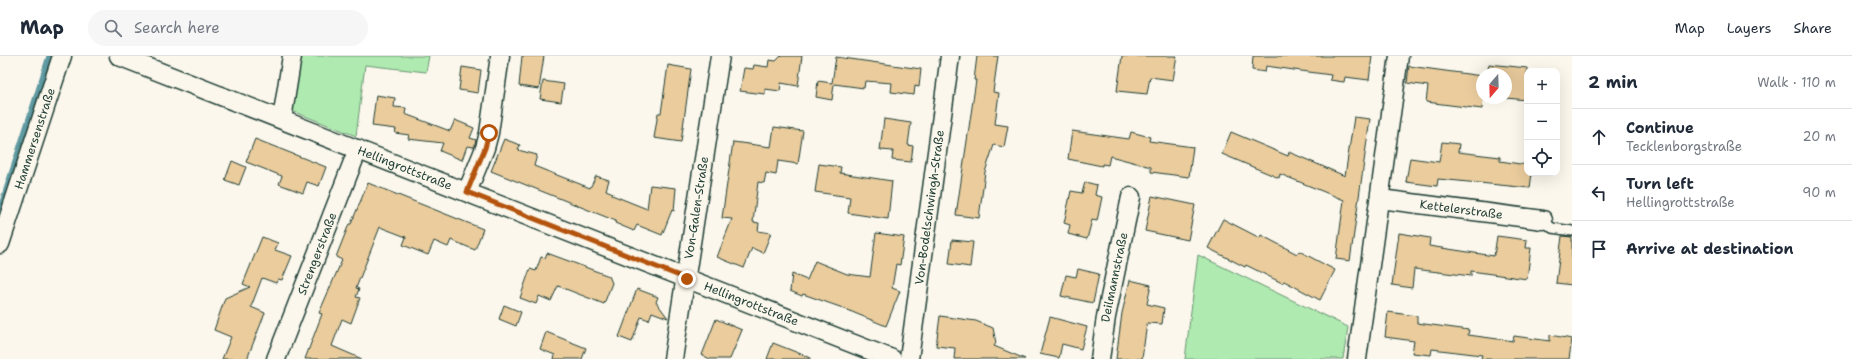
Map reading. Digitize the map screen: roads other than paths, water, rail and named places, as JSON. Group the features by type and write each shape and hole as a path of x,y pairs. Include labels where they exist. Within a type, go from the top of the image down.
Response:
{"street":[{"name":"Hammersenstraße","path":"0,244 62,56"},
{"name":"Hellingrottstraße","path":"119,56 892,359"},
{"path":"282,119 292,56"},
{"path":"467,192 485,148 489,133 500,56"},
{"name":"Von-Galen-Straße","path":"673,359 687,279 720,56"},
{"name":"Von-Bodelschwingh-Straße","path":"909,359 950,56"},
{"path":"1357,359 1399,56"},
{"name":"Strengerstraße","path":"276,359 358,149"},
{"name":"Deilmannstraße","path":"1100,359 1106,317 1131,197"},
{"name":"Kettelerstraße","path":"1380,199 1543,220"}],"lane":[{"path":"1543,220 1552,228 1572,231"}],"waterway":[{"path":"0,208 49,56"}]}
